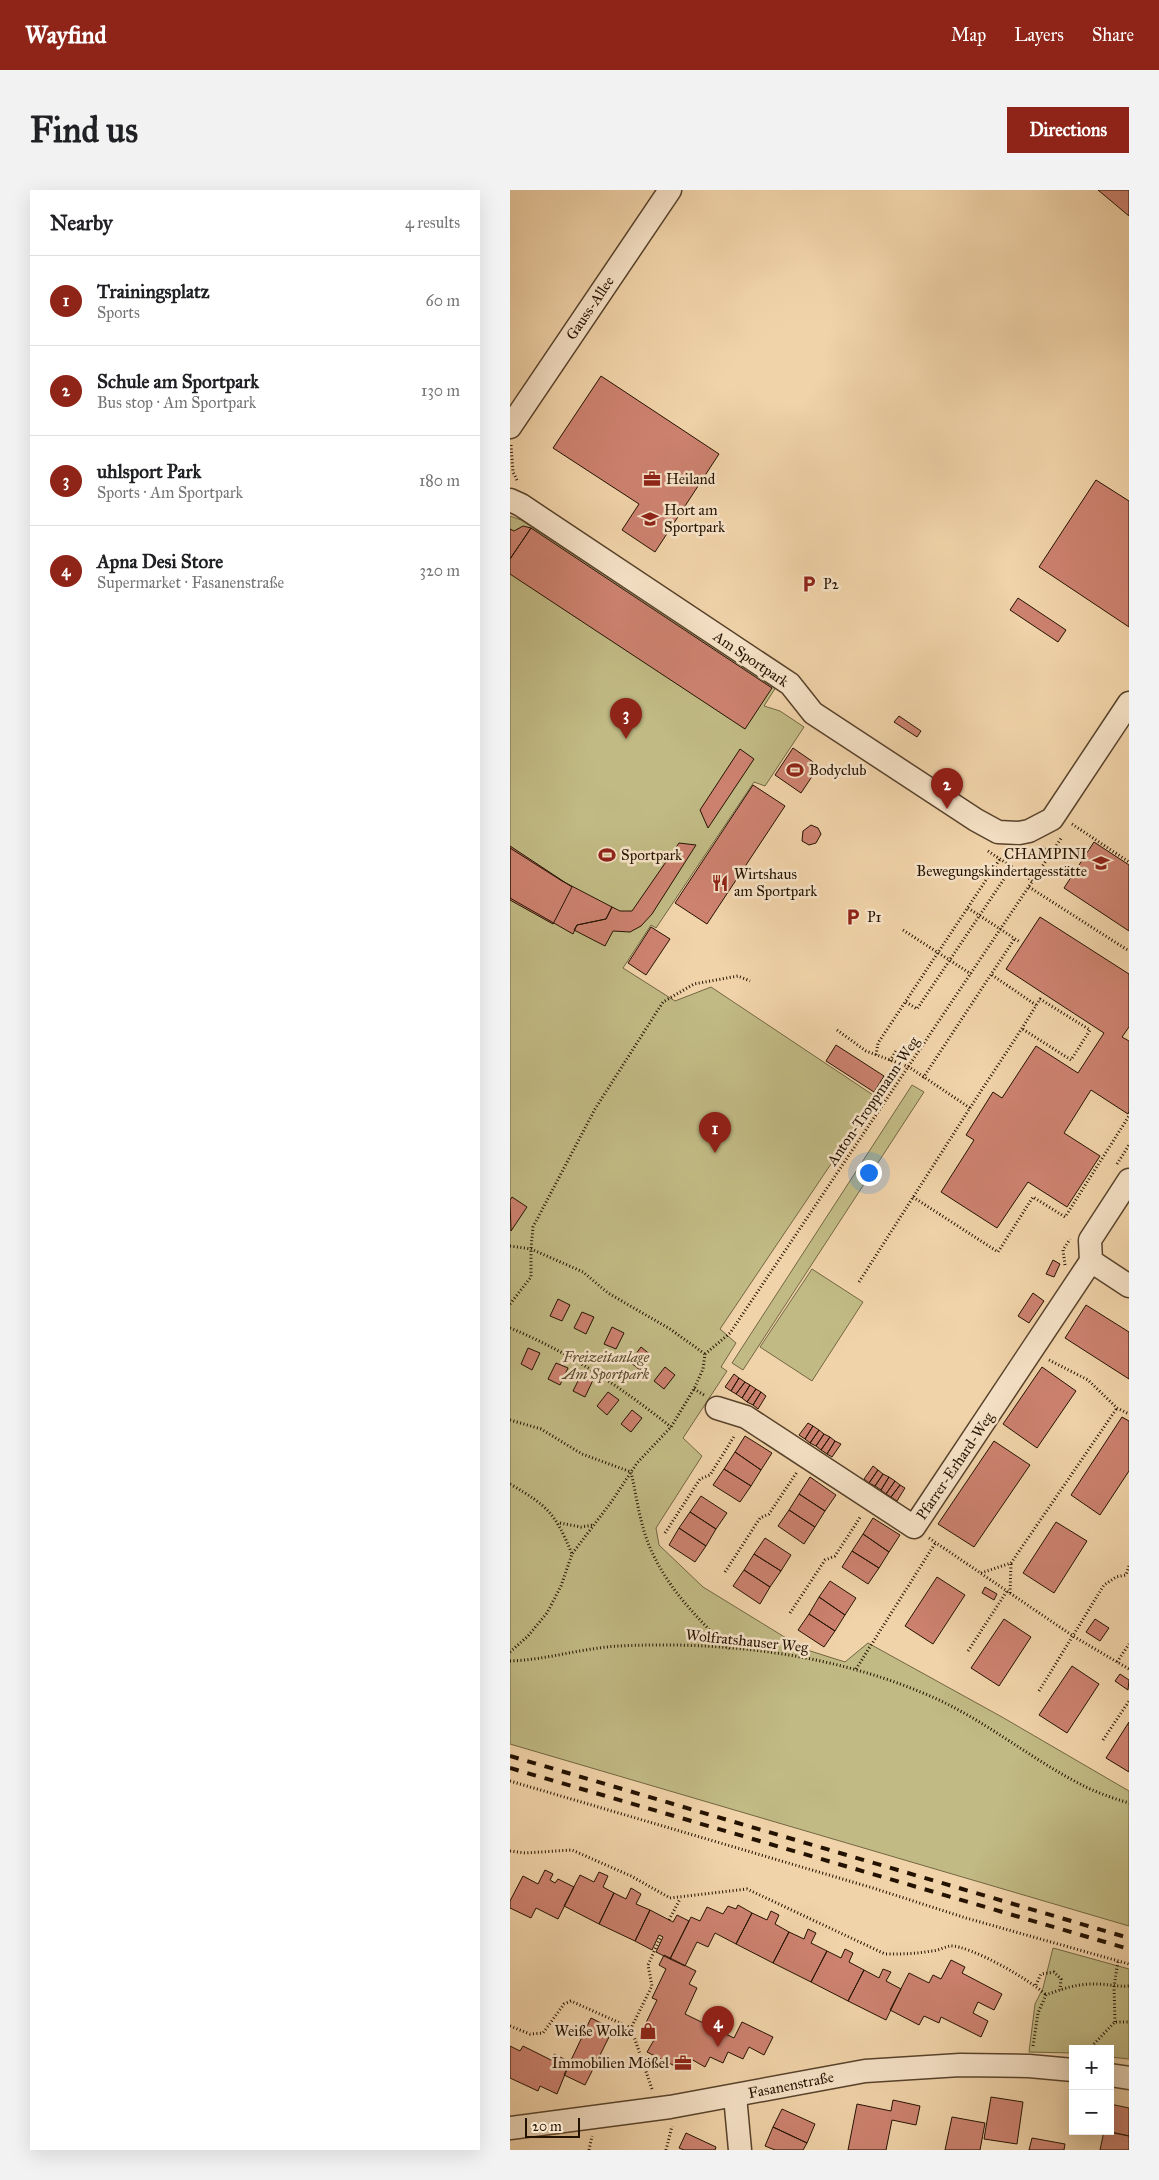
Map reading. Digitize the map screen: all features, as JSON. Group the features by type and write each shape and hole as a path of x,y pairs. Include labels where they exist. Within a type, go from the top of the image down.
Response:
{"street":[{"name":"Gauss-Allee","path":"511,435 670,190"},
{"name":"Am Sportpark","path":"515,493 521,505 790,684 813,713 976,820 998,832 1024,832 1052,819 1129,703"},
{"path":"1129,1180 1090,1240 1090,1261 1129,1286"},
{"name":"Pfarrer-Erhard-Weg","path":"717,1408 746,1417 914,1527 1090,1261"},
{"name":"Fasanenstraße","path":"510,2128 735,2096 865,2071 960,2065 1029,2066 1069,2070"},
{"path":"1114,2076 1129,2078"},
{"path":"735,2096 740,2150"}],"path":[{"path":"511,435 515,493"},
{"path":"1071,824 1129,862"},
{"name":"Anton-Troppmann-Weg","path":"705,1354 730,1333 1052,853"},
{"path":"876,1055 878,1043 1000,859"},
{"path":"906,1002 917,1009 1012,867"},
{"path":"1029,887 1129,951"},
{"path":"968,908 1020,942"},
{"path":"903,930 971,974"},
{"path":"923,1078 1015,938"},
{"path":"992,975 1036,1005"},
{"path":"510,1304 531,1277 530,1249 533,1227 595,1109 664,1002 694,984 738,976 750,982"},
{"path":"859,1282 1040,998 1090,1030 1071,1060 1021,1028"},
{"path":"837,1030 866,1051 909,1067 970,1108"},
{"path":"890,1060 896,1051"},
{"path":"913,1197 998,1252 1033,1196 1065,1217 1129,1116"},
{"path":"510,1246 530,1249 583,1272 608,1293 670,1330 705,1354 703,1369 694,1389 671,1427 630,1472 572,1554 561,1586 547,1613 528,1636 510,1652"},
{"path":"510,1328 583,1364 636,1399 671,1427"},
{"path":"1032,1349 1088,1380 1117,1408 1129,1414"},
{"path":"968,1651 1009,1592 1011,1563 1117,1408"},
{"path":"666,1533 700,1479 710,1475 746,1417"},
{"path":"510,1420 541,1429 582,1454 630,1472"},
{"path":"725,1572 760,1518 769,1514 806,1457"},
{"path":"630,1472 650,1549 685,1605 729,1649"},
{"path":"510,1484 538,1500 559,1523 572,1554"},
{"path":"790,1613 826,1560 835,1556 871,1500"},
{"path":"559,1523 581,1528 594,1524"},
{"path":"914,1527 1073,1636 1129,1670"},
{"path":"856,1670 936,1542"},
{"path":"981,1573 1011,1563"},
{"path":"1039,1691 1104,1585 1126,1575 1129,1566"},
{"path":"1117,1662 1129,1644"},
{"name":"Wolfratshauser Weg","path":"510,1660 617,1646 674,1645 768,1652 856,1670 925,1693 987,1725 1080,1784 1129,1804"},
{"path":"1102,1740 1129,1700"},
{"path":"510,1781 1129,1964"},
{"path":"510,1851 525,1853 572,1850 631,1876 670,1898 680,1899 748,1889 885,1954 910,1954 934,1951 950,1946 958,1947 993,1962 1036,1985 1046,1995"},
{"path":"670,1920 680,1899"},
{"path":"658,2108 631,2028 652,1986 648,1965 661,1936"},
{"path":"1093,2045 1115,2022 1114,1987 1118,1962"},
{"path":"1036,1985 1041,1974 1054,1972 1062,1979 1060,1990"},
{"path":"1029,2066 1038,2013 1046,1995 1060,1990 1098,1984 1114,1987 1129,1986"},
{"path":"510,2026 530,2034 543,2033 564,2004 571,2002 631,2028"},
{"path":"1115,2022 1129,2022"},
{"path":"666,2150 672,2127"},
{"path":"589,2150 592,2139"}],"green space":[{"name":"Freizeitanlage Am Sportpark","path":"510,516 521,520 776,687 764,706 780,711 804,727 765,786 754,782 656,928 651,925 623,968 675,1001 711,987 876,1097 720,1329 736,1343 721,1367 727,1371 683,1438 702,1456 656,1528 659,1545 703,1587 804,1649 845,1662 868,1643 1002,1717 1129,1791 1129,1926 510,1744"},
{"path":"912,1085 924,1092 743,1370 732,1363"},
{"path":"812,1269 863,1302 812,1381 760,1347"},
{"path":"1053,1948 1129,1969 1129,2059 1114,2057 1114,2045 1069,2045 1069,2053 1029,2052 1035,2004 1043,1988"}],"building":[{"path":"1098,190 1129,190 1129,216"},
{"name":"Heiland","path":"601,376 719,454 655,552 622,530 639,504 553,448"},
{"path":"1096,480 1129,501 1129,627 1039,567"},
{"path":"523,526 531,528 510,559 510,529 514,531"},
{"path":"531,528 772,688 745,729 510,574 510,559"},
{"path":"1018,598 1066,630 1058,642 1010,610"},
{"path":"899,716 921,731 917,737 894,722"},
{"path":"793,748 819,766 801,793 775,775"},
{"path":"740,749 754,759 708,828 700,810"},
{"path":"753,785 785,806 707,924 675,903"},
{"path":"811,825 818,828 821,834 816,843 809,845 802,841 803,831"},
{"name":"CHAMPINI Bewegungskindertagesstätte","path":"1094,842 1129,865 1129,931 1064,888"},
{"path":"679,843 696,845 652,914 641,926 630,932 613,931 605,946 574,930 577,925 606,919 612,907 620,911 632,911"},
{"path":"510,846 572,887 553,924 510,900"},
{"path":"510,848 562,881 612,907 606,919 577,925 573,934 510,898"},
{"path":"1040,917 1129,974 1129,1027 1122,1037 1129,1041 1129,1111 1128,1114 1091,1090 1064,1133 1100,1156 1067,1207 1028,1182 997,1228 941,1192 974,1140 966,1135 993,1092 1002,1098 1036,1046 1078,1073 1104,1033 1006,969"},
{"path":"651,927 670,939 646,975 628,963"},
{"path":"836,1045 884,1076 874,1092 826,1061"},
{"path":"512,1197 527,1207 511,1231 510,1200"},
{"path":"1053,1260 1060,1264 1054,1277 1046,1274"},
{"path":"1033,1293 1044,1301 1029,1323 1018,1316"},
{"path":"558,1299 570,1305 562,1321 550,1316"},
{"path":"1086,1305 1129,1332 1129,1379 1065,1338"},
{"path":"582,1312 594,1317 586,1334 574,1328"},
{"path":"612,1327 624,1333 616,1349 604,1344"},
{"path":"641,1347 652,1356 640,1370 630,1362"},
{"path":"528,1348 540,1353 532,1370 521,1364"},
{"path":"556,1363 568,1368 560,1385 548,1379"},
{"path":"665,1367 675,1375 664,1389 654,1381"},
{"path":"1042,1367 1076,1391 1037,1448 1003,1424"},
{"path":"734,1374 739,1378 731,1391 725,1387"},
{"path":"581,1375 593,1380 585,1397 573,1391"},
{"path":"739,1378 745,1382 736,1394 731,1391"},
{"path":"745,1382 750,1385 742,1398 736,1394"},
{"path":"750,1385 756,1389 747,1402 742,1398"},
{"path":"756,1389 761,1392 753,1405 747,1402"},
{"path":"608,1392 619,1400 607,1415 597,1406"},
{"path":"761,1392 766,1396 758,1409 753,1405"},
{"path":"632,1410 642,1418 631,1432 621,1424"},
{"path":"1122,1417 1129,1421 1129,1471 1100,1515 1071,1495"},
{"path":"808,1423 813,1426 805,1439 799,1435"},
{"path":"813,1426 819,1430 810,1443 805,1439"},
{"path":"819,1430 824,1434 816,1446 810,1443"},
{"path":"824,1434 830,1437 821,1450 816,1446"},
{"path":"745,1436 772,1453 761,1470 735,1452"},
{"path":"830,1437 835,1441 827,1454 821,1450"},
{"path":"835,1441 841,1444 832,1457 827,1454"},
{"path":"994,1441 1030,1465 974,1547 938,1524"},
{"path":"735,1452 761,1470 751,1486 724,1469"},
{"path":"873,1466 878,1470 869,1483 864,1479"},
{"path":"724,1469 751,1486 740,1502 713,1485"},
{"path":"878,1470 883,1474 875,1486 869,1483"},
{"path":"883,1474 889,1477 881,1490 875,1486"},
{"path":"810,1477 836,1495 825,1511 799,1494"},
{"path":"889,1477 895,1481 886,1494 881,1490"},
{"path":"895,1481 900,1485 891,1497 886,1494"},
{"path":"900,1485 905,1488 897,1501 891,1497"},
{"path":"799,1494 825,1511 815,1527 789,1510"},
{"path":"701,1496 727,1513 716,1529 690,1512"},
{"path":"789,1510 815,1527 804,1544 778,1526"},
{"path":"690,1512 716,1529 706,1546 679,1528"},
{"path":"873,1518 900,1535 889,1552 863,1534"},
{"path":"1056,1522 1087,1541 1054,1593 1023,1573"},
{"path":"679,1528 706,1546 695,1562 669,1545"},
{"path":"863,1534 889,1552 879,1568 852,1551"},
{"path":"765,1538 791,1555 781,1571 754,1554"},
{"path":"852,1551 879,1568 868,1584 842,1567"},
{"path":"754,1554 781,1571 770,1587 744,1570"},
{"path":"744,1570 770,1587 760,1604 733,1586"},
{"path":"937,1577 965,1595 933,1644 905,1626"},
{"path":"830,1581 856,1598 845,1615 819,1597"},
{"path":"985,1587 997,1594 994,1600 982,1593"},
{"path":"819,1597 845,1615 835,1631 809,1614"},
{"path":"809,1614 835,1631 824,1647 798,1630"},
{"path":"1004,1619 1031,1637 999,1686 971,1668"},
{"path":"1095,1619 1109,1628 1100,1641 1086,1632"},
{"path":"1072,1666 1099,1684 1067,1733 1039,1715"},
{"path":"1120,1674 1129,1680 1128,1690 1115,1681"},
{"path":"1129,1722 1129,1772 1106,1758"},
{"path":"545,1870 553,1874 550,1880 555,1883 558,1879 574,1887 558,1919 536,1908 531,1918 510,1908 510,1901 523,1876 538,1884"},
{"path":"599,1872 608,1876 603,1887 614,1893 599,1924 564,1906 580,1875 594,1882"},
{"path":"631,1888 641,1894 636,1904 650,1910 635,1941 599,1924 614,1893 626,1899"},
{"path":"738,1905 752,1913 736,1944 715,1933 708,1947 697,1942 685,1966 670,1959 691,1917 700,1921 707,1907 723,1914 728,1906 736,1909"},
{"path":"650,1910 673,1922 677,1915 689,1921 670,1959 656,1952 663,1937 659,1935 652,1950 635,1941"},
{"path":"771,1911 779,1915 775,1924 789,1932 773,1963 736,1944 752,1913 767,1920"},
{"path":"808,1929 816,1933 811,1943 827,1951 811,1982 773,1963 789,1932 804,1939"},
{"path":"845,1949 853,1953 849,1962 864,1970 848,2001 811,1982 827,1951 841,1958"},
{"path":"664,1955 696,1971 689,1984 697,1988 685,2014 734,2038 742,2022 773,2037 764,2055 749,2047 743,2059 728,2052 723,2063 710,2057 705,2067 691,2059 685,2071 647,2052 654,2040 641,2033 657,2000 652,1998 666,1969 659,1965"},
{"path":"951,1960 965,1967 962,1973 1002,1994 994,2010 978,2002 973,2013 988,2021 981,2037 941,2017 939,2023 924,2016 919,2025 890,2010 909,1973 929,1983 933,1975 941,1979"},
{"path":"883,1969 891,1972 886,1981 901,1989 886,2020 848,2001 864,1970 879,1978"},
{"path":"591,2018 613,2029 585,2085 564,2075"},
{"path":"510,2046 520,2051 523,2046 551,2060 554,2054 570,2062 557,2094 540,2086 538,2091 510,2078"},
{"path":"991,2097 1023,2102 1017,2144 984,2139"},
{"path":"893,2100 920,2106 916,2125 892,2120 886,2150 848,2150 857,2104 891,2111"},
{"path":"1114,2105 1129,2108 1129,2136 1114,2133"},
{"path":"782,2109 815,2124 807,2143 773,2127"},
{"path":"952,2117 985,2123 980,2150 945,2150"},
{"path":"773,2127 807,2143 803,2150 775,2150 765,2146"},
{"path":"686,2133 716,2147 715,2150 684,2150 679,2148"},
{"path":"1114,2133 1129,2136 1129,2150 1100,2150 1103,2135 1114,2135"},
{"path":"1032,2138 1065,2144 1064,2150 1029,2150"}],"railway":[{"path":"510,1756 1129,1938"},
{"path":"510,1768 1129,1949"}],"place":[{"name":"Heiland","path":"652,479"},
{"name":"Hort am Sportpark","path":"650,519"},
{"name":"P2","path":"809,584"},
{"name":"uhlsport Park","path":"626,739"},
{"name":"Bodyclub","path":"795,770"},
{"name":"Schule am Sportpark","path":"947,809"},
{"name":"Sportpark","path":"607,855"},
{"name":"CHAMPINI Bewegungskindertagesstätte","path":"1101,863"},
{"name":"Wirtshaus am Sportpark","path":"720,883"},
{"name":"P1","path":"853,917"},
{"name":"Trainingsplatz","path":"715,1153"},
{"name":"Weiße Wolke","path":"648,2031"},
{"name":"Apna Desi Store","path":"718,2047"},
{"name":"Immobilien Mößel","path":"683,2063"}]}
